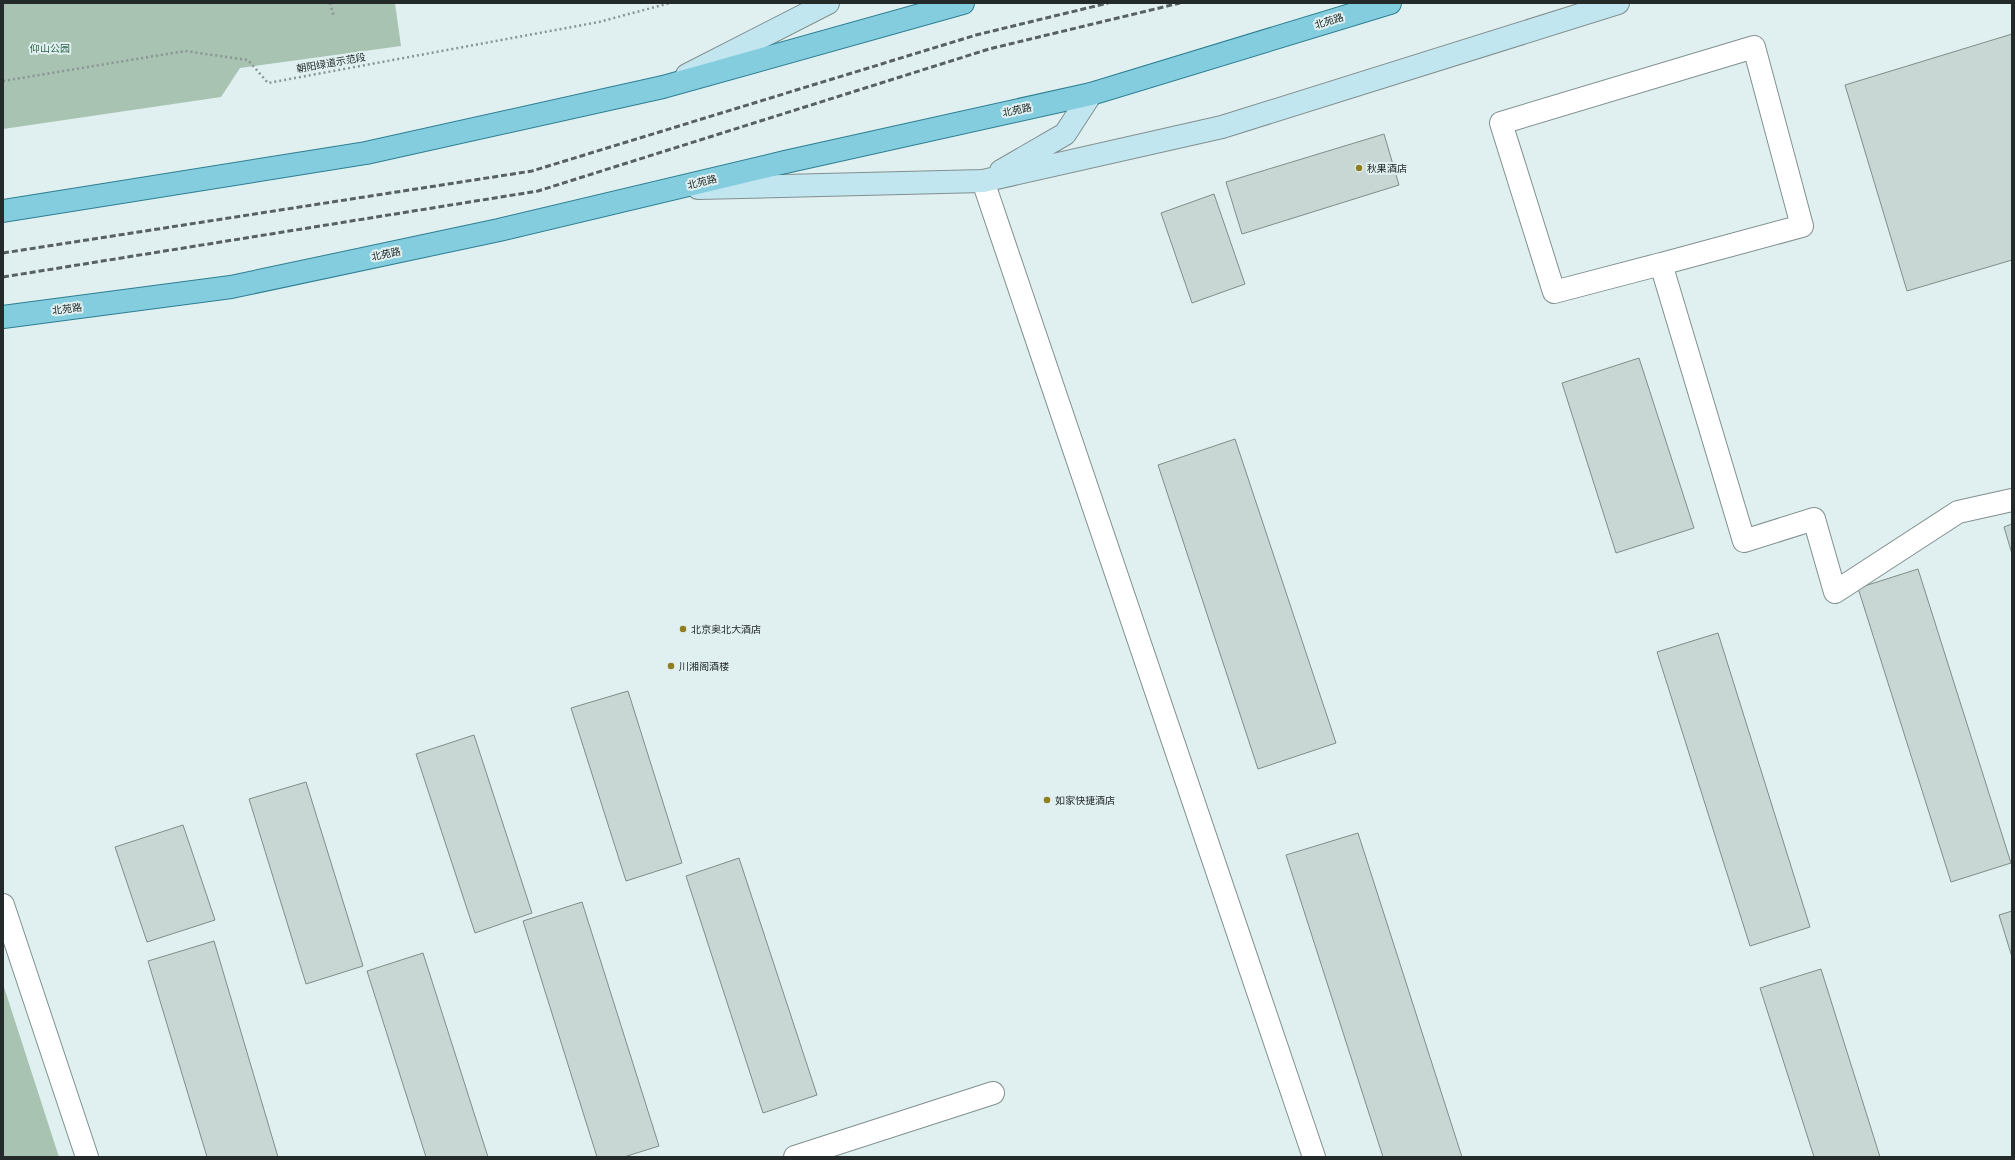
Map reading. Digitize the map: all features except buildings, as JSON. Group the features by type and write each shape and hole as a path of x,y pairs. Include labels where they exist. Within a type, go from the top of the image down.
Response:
{"main road":[{"path":"3,210 366,153 663,87 964,3"},
{"name":"北苑路","path":"3,317 232,287 499,230 784,162 1091,94 1390,3"}],"street":[{"path":"663,87 828,3"},
{"path":"679,188 983,181 1222,127 1618,3"},
{"path":"1754,47 1802,226 1661,264 1554,292 1501,123 1754,47"},
{"path":"983,181 1065,134 1091,94"},
{"path":"983,181 1314,1157"},
{"path":"1661,264 1744,541 1814,519 1835,592 1958,512 2012,500"},
{"path":"3,905 87,1157"},
{"path":"795,1157 993,1093"}],"path":[{"path":"330,3 334,17"},
{"name":"朝阳绿道示范段","path":"3,81 185,51 248,60 268,83 599,22 670,3"}],"green space":[{"name":"仰山公园","path":"3,3 395,3 401,46 240,68 221,97 3,129"},
{"path":"3,984 59,1157 3,1157"}],"railway":[{"path":"3,253 532,171 976,35 1108,3"},
{"path":"3,277 538,191 989,49 1180,3"}],"place":[{"name":"秋果酒店","path":"1359,168"},
{"name":"北京奥北大酒店","path":"683,629"},
{"name":"川湘阁酒楼","path":"671,666"},
{"name":"如家快捷酒店","path":"1047,800"}]}
